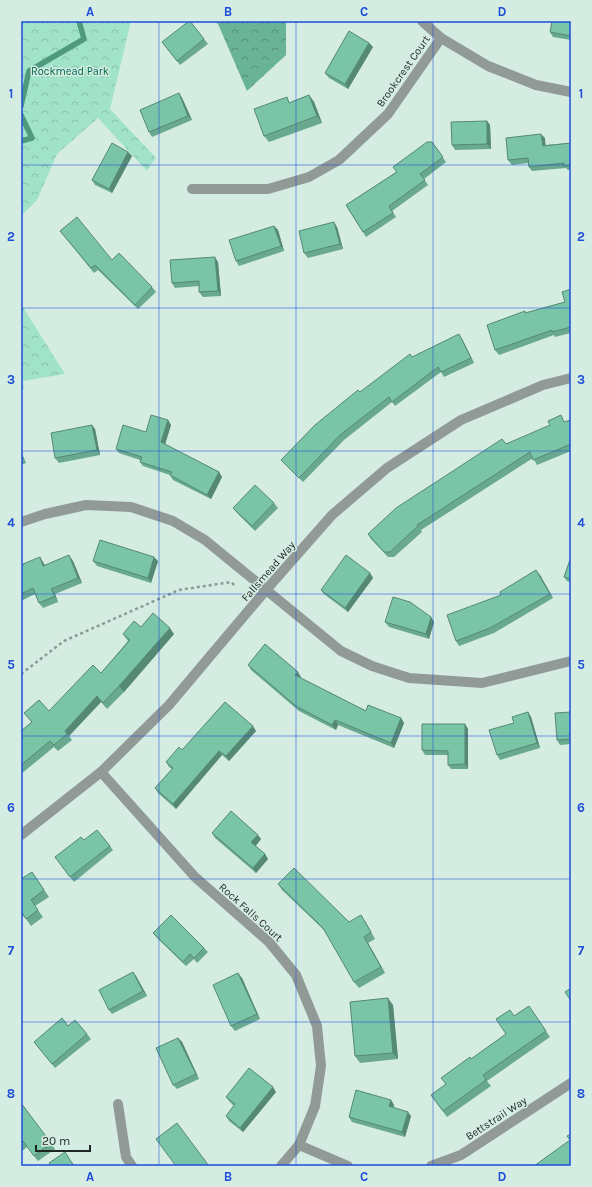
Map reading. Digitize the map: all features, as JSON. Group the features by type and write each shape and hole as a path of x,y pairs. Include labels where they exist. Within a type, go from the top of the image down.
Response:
{"street":[{"path":"422,21 441,38 488,66 536,85 571,92"},
{"name":"Brookcrest Court","path":"192,189 268,189 309,177 339,160 388,114 441,38"},
{"name":"Fallsmead Way","path":"21,835 101,772 169,705 266,590 332,515 387,468 461,420 542,384 571,378"},
{"path":"21,522 45,514 86,505 130,507 173,521 205,540 341,651 372,666 409,678 482,683 571,661"},
{"name":"Rock Falls Court","path":"101,772 195,877 269,942 296,976 317,1026 321,1066 315,1106 299,1145"},
{"name":"Bettstrail Way","path":"431,1166 461,1155 571,1083"},
{"path":"118,1104 126,1157 132,1166"},
{"path":"281,1166 299,1145 348,1166"}],"path":[{"path":"21,674 64,641 179,590 231,582 235,586"}],"green space":[{"name":"Rockmead Park","path":"21,21 131,21 110,109 156,158 147,171 98,118 57,154 37,200 21,216"},
{"path":"214,21 286,21 286,55 247,91 218,24"},
{"path":"21,304 65,374 23,381 24,389 21,390"}],"building":[{"path":"189,21 204,39 177,61 162,42"},
{"path":"552,21 571,21 571,36 550,32"},
{"path":"349,31 369,43 345,84 325,73"},
{"path":"179,93 188,116 149,132 140,110"},
{"path":"309,95 317,116 264,136 254,109 287,97 289,103"},
{"path":"487,121 487,144 452,145 451,122"},
{"path":"541,134 543,146 571,143 571,165 564,166 564,163 529,167 528,158 508,160 506,138"},
{"path":"427,142 432,142 443,157 420,174 425,180 389,206 393,213 363,232 346,205 397,172 393,167"},
{"path":"112,143 128,152 109,189 92,180"},
{"path":"77,217 112,260 119,253 152,287 135,305 95,265 91,268 60,231"},
{"path":"334,222 340,244 304,253 299,231"},
{"path":"274,226 281,246 236,261 229,240"},
{"path":"215,257 218,291 199,292 199,281 172,283 170,260"},
{"path":"571,289 571,327 552,332 552,330 495,350 487,325 525,311 525,313 565,302 562,292"},
{"path":"459,334 471,358 441,372 438,367 392,402 389,397 340,435 299,478 281,460 315,425 358,390 360,392 410,354 412,357"},
{"path":"151,415 168,420 161,442 219,472 207,495 170,475 172,472 140,462 142,457 116,449 123,425 146,432"},
{"path":"561,415 564,422 571,420 571,444 533,460 530,452 417,525 418,526 390,552 384,552 368,534 396,508 502,439 506,444 550,425 548,421"},
{"path":"92,425 97,450 55,458 51,433"},
{"path":"255,485 274,503 252,526 233,508"},
{"path":"100,540 154,557 148,578 93,561"},
{"path":"69,555 78,578 51,589 55,596 39,603 33,588 21,594 21,567 23,564 40,557 43,566"},
{"path":"346,555 370,573 345,608 321,590"},
{"path":"571,557 571,579 564,577"},
{"path":"536,570 550,594 490,628 456,641 447,615 501,595 500,592"},
{"path":"393,597 410,602 431,617 426,634 385,622"},
{"path":"153,613 170,628 103,703 97,696 65,731 67,734 54,745 50,741 21,765 21,731 32,722 24,713 39,700 49,711 93,665 101,673 130,640 123,634 134,621 141,627"},
{"path":"265,644 298,672 295,675 366,711 368,705 401,718 391,743 335,720 332,725 296,706 248,665"},
{"path":"225,702 253,726 226,756 219,751 173,804 155,788 173,768 166,762 179,747 182,750"},
{"path":"528,712 537,743 497,755 489,730 514,723 512,717"},
{"path":"571,712 571,739 557,740 555,713"},
{"path":"422,724 465,724 465,764 448,765 448,751 422,750"},
{"path":"231,811 258,835 251,842 265,854 253,868 212,833"},
{"path":"97,830 110,846 70,877 55,857 81,837 84,840"},
{"path":"294,868 349,922 361,915 371,932 364,937 381,967 354,982 323,928 278,884"},
{"path":"32,872 44,890 31,900 38,910 26,919 21,911 21,879"},
{"path":"171,915 204,948 194,958 190,954 183,962 153,933"},
{"path":"133,972 143,991 109,1010 99,990"},
{"path":"238,973 257,1014 231,1026 213,985"},
{"path":"571,988 571,1001 565,992"},
{"path":"388,998 393,1053 355,1056 350,1002"},
{"path":"529,1006 546,1031 483,1075 486,1080 443,1111 431,1095 446,1084 441,1078 506,1034 496,1019 510,1010 514,1016"},
{"path":"62,1018 68,1026 75,1020 87,1034 52,1064 34,1042"},
{"path":"178,1038 196,1074 173,1085 156,1048"},
{"path":"249,1068 273,1087 240,1128 226,1116 235,1104 226,1097"},
{"path":"356,1090 391,1100 389,1106 408,1112 402,1132 349,1117"},
{"path":"21,1103 51,1143 34,1156 23,1141 21,1143"},
{"path":"177,1123 209,1166 176,1166 156,1139"},
{"path":"571,1134 571,1166 534,1166 570,1140 567,1136"},
{"path":"65,1152 74,1166 51,1166 49,1163"}],"waterway":[{"path":"21,106 29,71 84,39 79,21"},
{"path":"21,115 32,138 21,141"}]}
